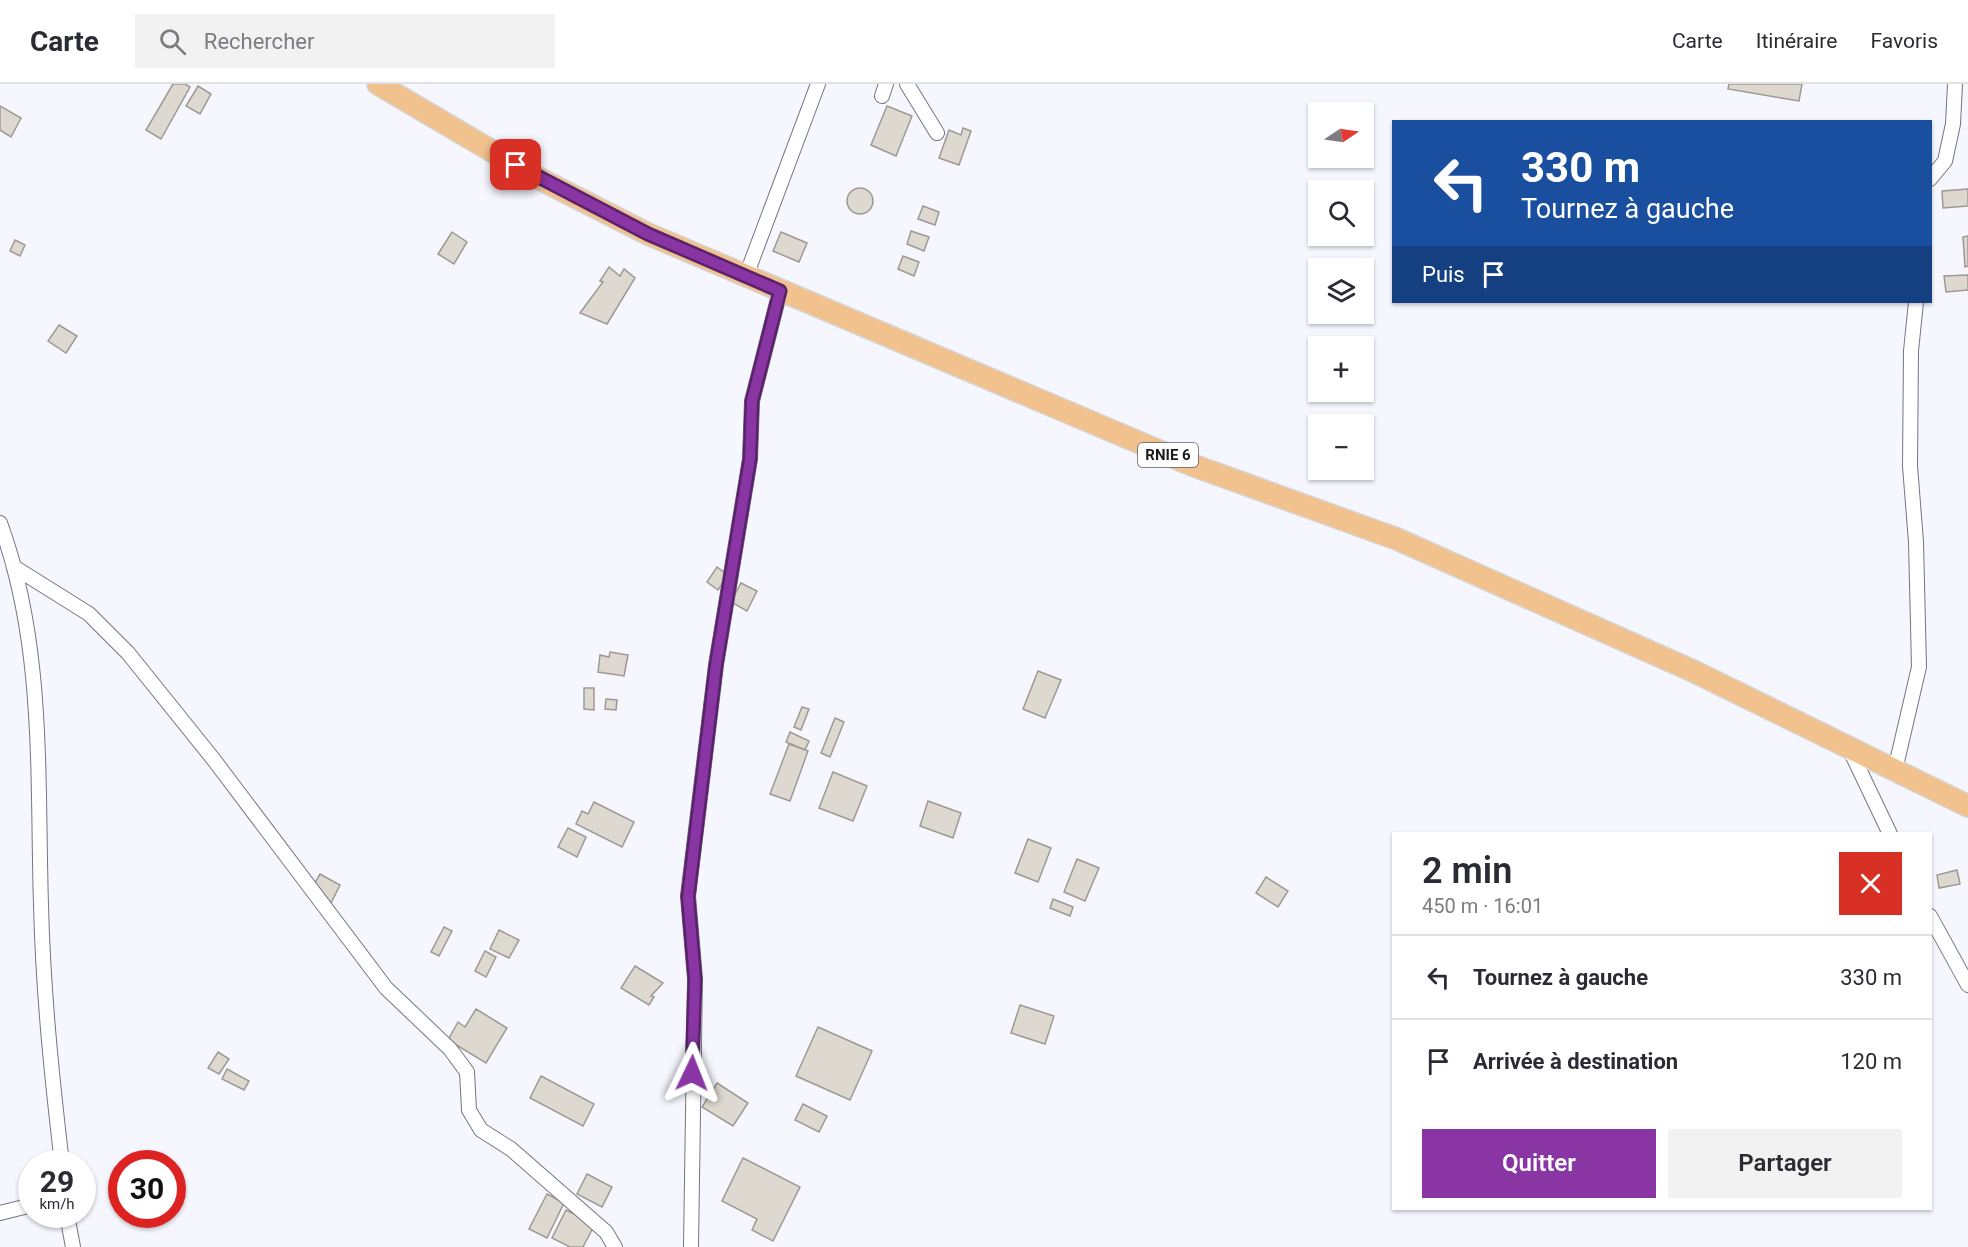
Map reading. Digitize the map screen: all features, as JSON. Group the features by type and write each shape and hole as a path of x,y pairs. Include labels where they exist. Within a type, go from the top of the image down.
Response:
{"main road":[{"name":"RNIE 6","path":"378,84 536,177 648,234 1192,465 1397,539 1693,671 1968,806"}],"street":[{"path":"746,276 818,84"},
{"path":"907,84 937,133"},
{"path":"1932,177 1945,161 1953,124 1954,84"},
{"path":"691,1247 695,979 688,897 716,665 750,459 752,401 780,291"},
{"path":"1895,770 1919,667 1916,542 1910,466 1911,351 1916,303"},
{"path":"0,523 14,567 32,656 38,747 41,908 51,1068 60,1150"},
{"path":"14,567 89,614 128,653 214,760 386,988 450,1049 467,1072 469,1110 481,1130 512,1149 606,1232 615,1247"},
{"path":"1849,748 1889,832"},
{"path":"1932,920 1968,985"},
{"path":"0,1213 18,1208"},
{"path":"70,1228 73,1247"}],"building":[{"path":"173,84 185,84 190,87 161,139 146,130"},
{"path":"1729,84 1802,84 1799,101 1728,89"},
{"path":"198,86 211,94 200,114 186,106"},
{"path":"0,106 21,118 11,137 0,130"},
{"path":"887,106 912,116 896,156 871,145"},
{"path":"963,128 971,131 959,165 939,158 949,130 961,135"},
{"path":"860,188 869,192 873,201 869,210 860,214 851,210 847,201 851,192"},
{"path":"1968,189 1968,206 1943,208 1942,191"},
{"path":"923,206 939,212 935,225 918,219"},
{"path":"911,231 929,237 924,251 907,244"},
{"path":"452,232 467,242 454,264 438,254"},
{"path":"781,232 807,243 799,262 773,251"},
{"path":"1968,236 1968,266 1965,267 1963,237"},
{"path":"15,240 25,245 20,256 10,251"},
{"path":"903,256 919,262 914,276 898,269"},
{"path":"609,267 620,276 624,269 635,278 607,324 580,313 603,282 600,281"},
{"path":"1968,275 1968,290 1946,292 1944,276"},
{"path":"59,325 77,336 66,353 48,341"},
{"path":"717,567 728,575 718,590 707,582"},
{"path":"741,583 757,591 747,611 731,602"},
{"path":"610,652 628,655 624,676 598,672 600,655 609,657"},
{"path":"1038,671 1061,680 1045,718 1023,709"},
{"path":"584,688 594,688 594,710 584,709"},
{"path":"606,699 617,700 616,710 605,709"},
{"path":"802,707 809,709 801,730 794,727"},
{"path":"835,718 844,722 830,757 821,753"},
{"path":"790,732 809,741 805,750 786,742"},
{"path":"789,744 808,751 790,801 770,794"},
{"path":"833,772 867,786 853,821 819,808"},
{"path":"928,801 961,813 953,838 920,826"},
{"path":"594,802 634,822 622,847 576,824 582,811 588,814"},
{"path":"568,828 586,837 577,857 558,847"},
{"path":"1028,839 1051,848 1038,882 1015,873"},
{"path":"1077,859 1099,868 1085,901 1064,892"},
{"path":"1957,870 1960,884 1939,888 1937,875"},
{"path":"320,874 340,885 330,905 309,893"},
{"path":"1266,877 1288,891 1278,907 1256,893"},
{"path":"1053,899 1073,907 1070,916 1050,908"},
{"path":"444,927 452,931 439,956 431,952"},
{"path":"499,930 519,940 509,958 490,949"},
{"path":"485,951 496,957 486,977 475,971"},
{"path":"635,966 663,983 651,996 654,997 649,1005 621,988"},
{"path":"1020,1005 1054,1016 1045,1044 1011,1033"},
{"path":"476,1009 507,1028 486,1063 448,1040 458,1022 465,1027"},
{"path":"818,1027 872,1051 850,1100 796,1076"},
{"path":"218,1052 229,1059 219,1074 208,1068"},
{"path":"227,1069 249,1081 244,1090 222,1079"},
{"path":"541,1076 594,1104 583,1126 530,1098"},
{"path":"717,1083 748,1103 733,1126 702,1107"},
{"path":"803,1104 827,1116 819,1132 795,1120"},
{"path":"743,1158 800,1187 773,1241 752,1230 757,1219 722,1201"},
{"path":"587,1174 612,1187 602,1207 577,1194"},
{"path":"547,1194 564,1203 547,1238 529,1229"},
{"path":"566,1210 595,1224 583,1247 570,1247 552,1238"}],"route":[{"path":"516,165 648,234 780,291 752,401 750,459 716,665 688,897 695,979 692,1073"}]}
